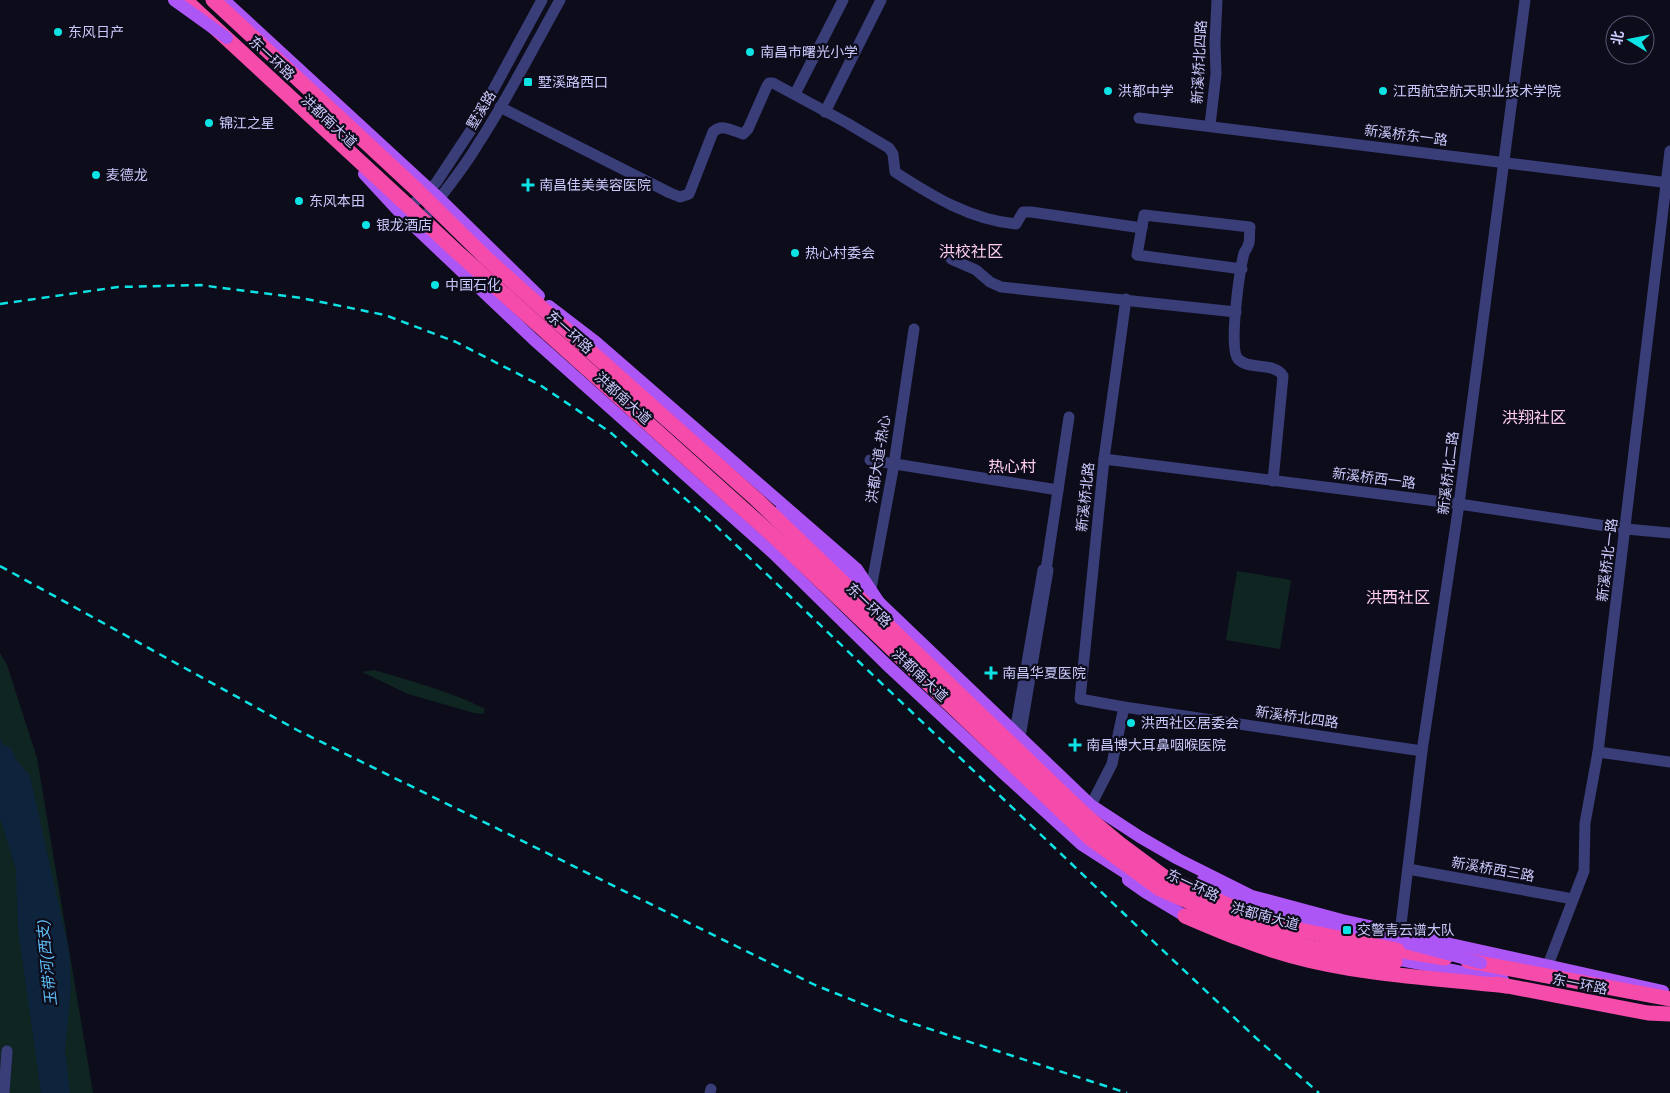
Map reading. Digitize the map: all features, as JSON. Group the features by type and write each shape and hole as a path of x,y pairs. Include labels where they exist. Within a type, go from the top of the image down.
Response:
{"highway":[{"name":"东一环路","path":"186,0 456,251 779,542 1091,840 1160,889 1230,920 1288,942 1648,1013"},
{"name":"东一环路","path":"217,1 416,188 487,259 756,499 1085,815 1163,876 1232,907 1290,928 1397,950 1670,999"},
{"path":"1185,916 1249,942 1283,953 1344,968 1506,986"},
{"path":"1648,1013 1670,1013"},
{"path":"1648,1013 1670,1023"}],"main road":[{"path":"174,0 227,38"},
{"name":"洪都南大道","path":"180,0 364,174 401,214 533,339 774,554 886,664 1082,845 1142,884 1236,926 1304,942 1670,1013"},
{"name":"洪都南大道","path":"217,1 439,198 572,329 714,453 875,598 1094,808 1178,859 1252,896 1342,920 1670,992"},
{"path":"487,259 596,342 857,568 875,598"},
{"path":"1094,808 1137,844 1202,881 1248,903 1310,922 1383,937 1481,964"},
{"path":"1082,845 1146,892 1185,916"}],"street":[{"name":"墅溪路","path":"401,214 436,183 473,127 542,0"},
{"name":"墅溪路","path":"416,228 478,145 560,0"},
{"path":"795,94 843,0"},
{"path":"825,112 881,0"},
{"name":"新溪桥北四路","path":"1210,125 1216,74 1217,0"},
{"name":"新溪桥北二路","path":"1397,950 1422,751 1459,504 1524,0"},
{"path":"500,107 680,197 689,194 713,132 722,126 744,134 769,83 776,84 889,148 894,154 895,172 950,204 977,216 1002,223 1016,224 1023,212 1032,212 1142,228"},
{"name":"新溪桥东一路","path":"1139,118 1210,125 1668,183"},
{"name":"新溪桥北一路","path":"1548,965 1584,871 1585,823 1598,752 1668,183 1670,151"},
{"path":"1242,269 1138,255 1144,215 1250,227 1249,242 1244,254 1242,269 1236,312 1233,339 1234,354 1242,362 1277,370 1283,379 1273,481"},
{"path":"951,259 976,270 990,282 1001,286 1236,312"},
{"name":"新溪桥北路","path":"1080,699 1104,459 1126,299"},
{"name":"洪都大道-热心","path":"875,598 914,329"},
{"path":"1017,734 1048,570 1046,570 1069,417"},
{"name":"新溪桥西一路","path":"1104,459 1459,504 1626,529 1670,533"},
{"path":"870,460 1058,490"},
{"name":"新溪桥北四路","path":"1080,699 1422,751"},
{"path":"1094,808 1112,764 1124,707"},
{"path":"1598,752 1670,762"},
{"name":"新溪桥西三路","path":"1408,869 1573,899"},
{"path":"4,1093 7,1051"}],"green space":[{"path":"1237,571 1291,580 1280,649 1226,640"},
{"path":"0,653 7,665 37,758 93,1093 0,1093"},
{"path":"374,670 416,682 485,709 483,714 474,713 408,694 362,672"}],"water":[{"name":"玉带河(西支)","path":"0,737 2,744 11,748 16,760 30,776 69,951 71,988 65,1050 70,1093 41,1093 18,929 16,869 0,818"}],"railway":[{"path":"0,304 118,287 200,285 301,298 385,315 456,342 540,385 610,432 715,525 1256,1038 1319,1093"},
{"path":"0,566 297,730 815,985 902,1020 1127,1093"}],"place":[{"name":"东风日产","path":"58,32"},
{"name":"南昌市曙光小学","path":"750,52"},
{"name":"墅溪路西口","path":"528,82"},
{"name":"洪都中学","path":"1108,91"},
{"name":"江西航空航天职业技术学院","path":"1383,91"},
{"name":"锦江之星","path":"209,123"},
{"name":"麦德龙","path":"96,175"},
{"name":"南昌佳美美容医院","path":"528,185"},
{"name":"东风本田","path":"299,201"},
{"name":"银龙酒店","path":"366,225"},
{"name":"热心村委会","path":"795,253"},
{"name":"中国石化","path":"435,285"},
{"name":"南昌华夏医院","path":"991,673"},
{"name":"洪西社区居委会","path":"1131,723"},
{"name":"南昌博大耳鼻咽喉医院","path":"1075,745"},
{"name":"交警青云谱大队","path":"1347,930"}],"district":[{"name":"洪校社区","path":"971,251"},
{"name":"洪翔社区","path":"1534,417"},
{"name":"热心村","path":"1012,466"},
{"name":"洪西社区","path":"1398,597"}]}
